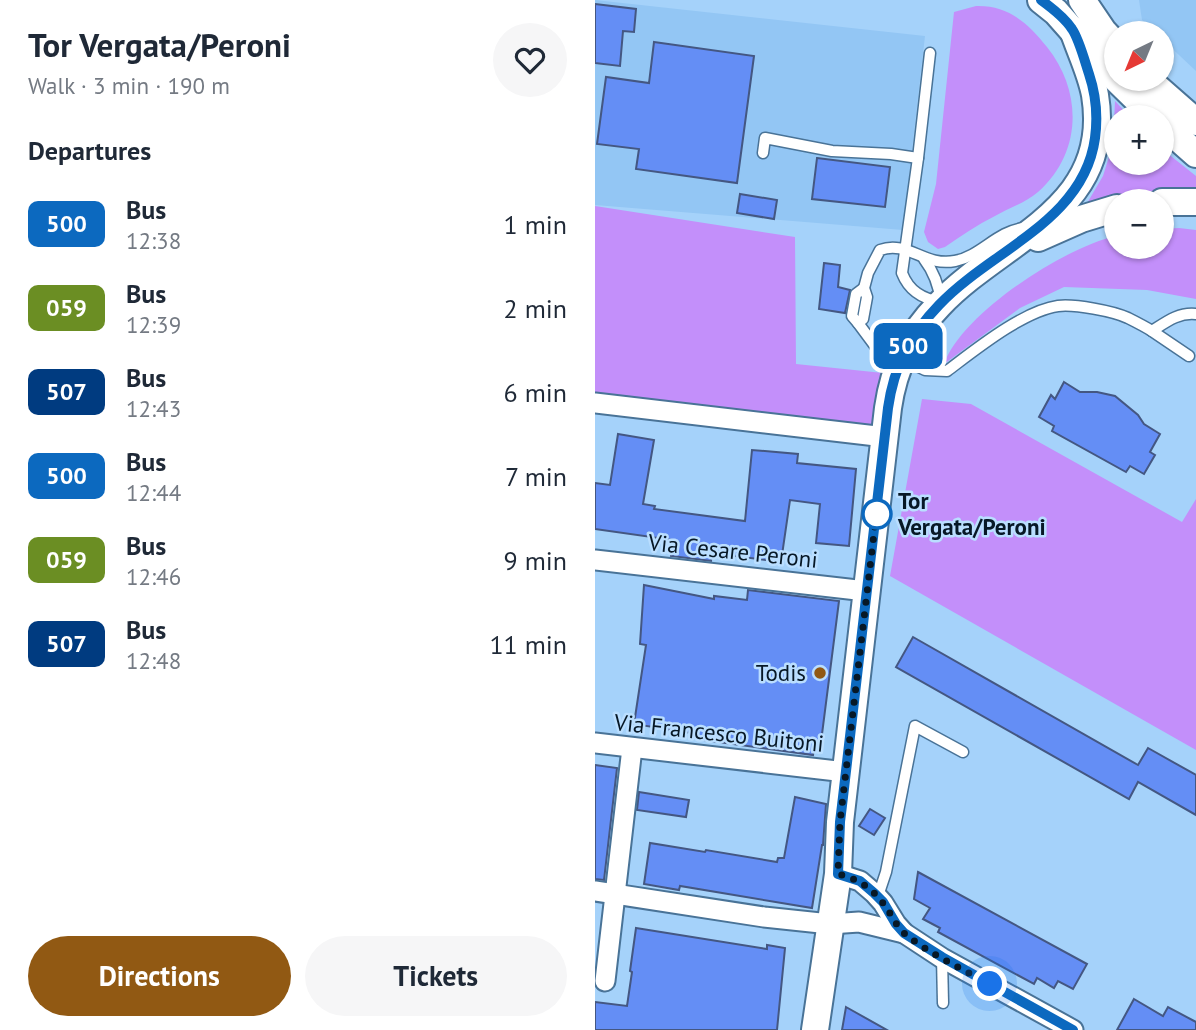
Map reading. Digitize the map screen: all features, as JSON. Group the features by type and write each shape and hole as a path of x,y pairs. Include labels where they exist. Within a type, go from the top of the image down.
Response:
{"street":[{"path":"1041,0 1056,12 1143,105"},
{"path":"1082,0 1104,32"},
{"path":"815,1030 838,874 840,822 866,591 885,437 897,368 919,328 941,302 1055,213 1078,186 1094,144 1096,122 1095,96 1073,30"},
{"path":"1161,91 1196,122"},
{"path":"1174,135 1196,154"},
{"path":"1174,202 1196,202"},
{"path":"1007,250 1104,212"},
{"path":"595,403 885,437"},
{"name":"Via Cesare Peroni","path":"595,560 866,591"},
{"name":"Via Francesco Buitoni","path":"595,743 837,771"},
{"path":"605,981 632,748"},
{"path":"838,874 860,881 877,897 904,933"},
{"path":"595,891 764,917 830,924 859,922 904,933 1073,1030"}],"lane":[{"path":"924,258 936,279 941,302 922,297 905,281 902,273 930,53"},
{"path":"763,153 765,138 832,151 918,158"},
{"path":"1035,228 1009,231 971,255 955,261 939,262 889,246 880,250 868,273 864,288 867,297 863,319 858,323 887,362 897,368 947,371 1019,321 1037,312 1059,306 1086,308 1125,317 1189,356"},
{"path":"1152,331 1176,316 1196,314"},
{"path":"877,897 886,872 915,726 963,752"},
{"path":"942,957 943,1003"}],"shaded area":[{"path":"595,0 925,36 903,230 595,205"},
{"path":"1139,0 1196,0 1196,71 1174,50 1174,21 1142,20"},
{"path":"976,6 1008,12 1025,23 1047,47 1059,65 1072,102 1070,141 1063,159 1038,192 938,249 928,242 924,232 936,184 954,12"},
{"path":"1174,159 1196,176 1196,193 1174,193 1174,189 1104,189 1104,201 1086,205 1104,173 1104,175 1174,175"},
{"path":"595,206 795,237 796,364 883,373 875,429 595,396"},
{"path":"1174,228 1196,230 1196,299 1147,290 1064,287 1020,308 944,364 954,344 971,324 993,304 1044,268 1070,253 1104,240 1104,259 1174,259"},
{"path":"922,399 971,404 1182,522 1196,499 1196,750 890,576"}],"building":[{"path":"595,4 636,9 634,32 623,31 620,66 595,63"},
{"path":"654,42 754,56 737,183 636,169 639,149 597,144 606,77 649,83"},
{"path":"817,158 890,167 885,207 812,199"},
{"path":"740,194 777,200 774,219 737,213"},
{"path":"824,263 840,265 838,287 850,290 845,313 819,309"},
{"path":"1064,382 1080,392 1115,396 1138,415 1144,424 1160,434 1150,452 1155,455 1144,474 1130,466 1126,472 1052,431 1054,426 1039,417 1051,395 1055,399"},
{"path":"618,434 654,440 643,504 655,506 654,509 745,521 752,450 798,454 797,463 856,469 849,546 816,543 820,504 790,500 781,562 712,553 711,561 671,556 673,540 595,529 595,483 610,485"},
{"path":"644,585 714,599 714,596 747,600 748,590 839,601 821,742 815,741 813,755 696,739 697,734 634,724 646,645 640,644"},
{"path":"913,637 1138,765 1148,748 1196,775 1196,815 1138,782 1129,799 896,667"},
{"path":"595,765 617,768 604,880 595,879"},
{"path":"639,792 689,800 686,817 637,810"},
{"path":"795,797 826,804 823,845 812,908 680,886 679,890 644,884 650,843 777,862 778,858 784,858"},
{"path":"870,809 885,818 874,835 859,826"},
{"path":"918,872 1087,964 1073,989 1058,981 1054,988 1037,978 1034,984 938,932 940,928 923,919 930,908 914,899"},
{"path":"636,928 767,949 767,945 785,948 777,1030 595,1030 595,1002 627,1006"},
{"path":"1134,999 1163,1016 1168,1007 1196,1022 1196,1030 1117,1030"},
{"path":"846,1007 887,1030 842,1030"}],"bus line":[{"name":"500","path":"1041,0 1073,30 1095,96 1094,144 1087,167 1071,196 1055,213 941,302 927,317 900,358 888,408 866,591 840,822 838,874 860,881 874,893 904,933 1073,1030"}],"place":[{"name":"Tor Vergata/Peroni","path":"877,514"},
{"name":"Todis","path":"820,673"}],"route":[{"path":"877,514 877,508 840,822 838,874 860,881 874,893 904,933 990,984"}]}
